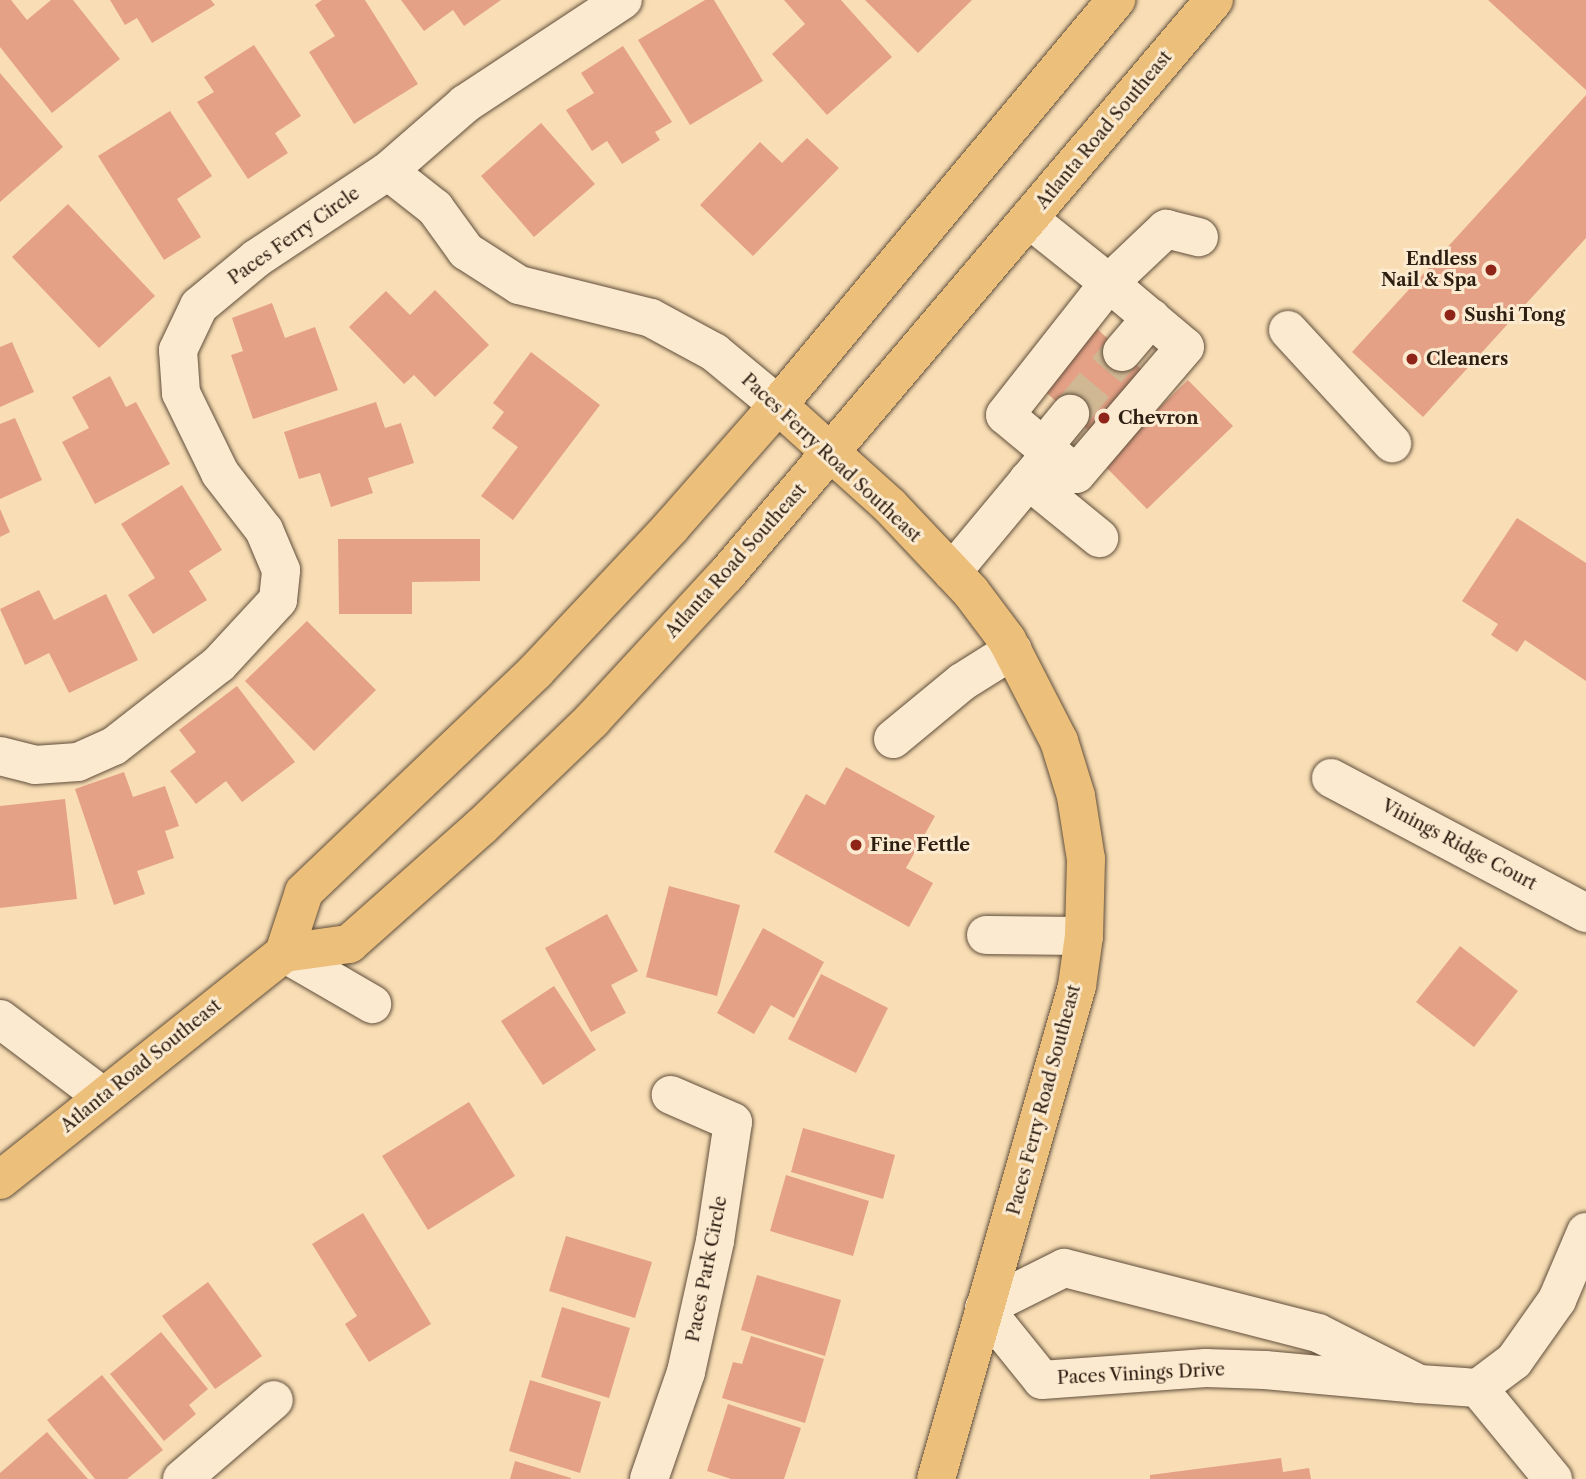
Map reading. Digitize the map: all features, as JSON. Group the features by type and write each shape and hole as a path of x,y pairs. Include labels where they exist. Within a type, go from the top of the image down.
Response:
{"main road":[{"path":"284,953 304,892 536,671 778,405 1116,0"},
{"name":"Atlanta Road Southeast","path":"0,1180 284,953 349,944 482,826 592,720 726,575 1214,0"},
{"name":"Paces Ferry Road Southeast","path":"778,405 831,452 952,572 1013,650 1059,741 1076,796 1086,859 1084,936 1077,986 1047,1102 984,1308 936,1479"}],"street":[{"name":"Paces Ferry Circle","path":"0,756 35,765 78,762 114,746 219,664 278,600 281,570 264,530 220,473 181,393 178,350 199,306 257,258 388,171 465,104 624,0"},
{"name":"Paces Ferry Road Southeast","path":"388,171 435,208 466,251 519,285 651,317 714,352 778,405"},
{"path":"1029,219 1185,346 1076,474 1041,460"},
{"path":"1099,538 1005,415 1109,283 1166,229 1199,237"},
{"path":"1122,352 1151,318"},
{"path":"1287,330 1392,443"},
{"path":"952,572 1041,460 1070,414"},
{"path":"893,740 962,682 1013,650"},
{"name":"Vinings Ridge Court","path":"1331,778 1586,913"},
{"path":"986,935 1084,936"},
{"path":"284,953 372,1004"},
{"path":"0,1019 102,1097"},
{"name":"Paces Park Circle","path":"649,1479 686,1372 715,1241 733,1122 671,1095"},
{"path":"1553,1479 1478,1388 1514,1361 1557,1300 1586,1232"},
{"name":"Paces Vinings Drive","path":"1419,1384 1318,1333 1064,1268 984,1308 1042,1380 1206,1368 1419,1384 1478,1388"},
{"path":"181,1479 274,1400"}],"building":[{"path":"0,0 11,0 27,20 51,0 73,0 120,59 52,113 0,47"},
{"path":"110,0 211,0 215,5 152,43 137,18 125,25"},
{"path":"322,0 365,0 418,84 354,124 309,52 335,36 315,5"},
{"path":"401,0 501,0 464,26 453,10 424,31"},
{"path":"705,0 714,0 763,81 690,125 638,40"},
{"path":"784,0 841,0 892,57 827,115 772,54 805,24"},
{"path":"865,0 972,0 918,53"},
{"path":"1488,0 1586,0 1586,90"},
{"path":"254,45 301,116 275,133 288,153 248,179 197,102 214,92 204,77"},
{"path":"623,46 672,122 655,132 660,140 622,164 607,141 592,151 566,110 594,93 581,73"},
{"path":"0,73 63,147 0,202"},
{"path":"1586,95 1586,238 1423,417 1352,352"},
{"path":"170,111 212,176 177,199 201,237 164,260 98,156"},
{"path":"541,123 595,184 534,237 481,176"},
{"path":"807,138 839,168 753,256 700,205 760,142 782,163"},
{"path":"68,204 155,296 99,348 12,257"},
{"path":"435,290 489,345 435,397 414,375 404,384 349,327 386,291 410,315"},
{"path":"272,303 285,338 315,327 338,390 253,419 231,355 243,351 232,318"},
{"path":"1094,326 1152,379 1097,438 1039,386"},
{"path":"12,342 34,392 0,407 0,347"},
{"path":"531,352 600,405 513,520 481,496 518,447 492,428 504,412 493,403"},
{"path":"110,376 126,407 136,402 170,464 95,504 62,442 89,428 72,397"},
{"path":"1188,380 1233,426 1147,509 1102,463"},
{"path":"376,402 385,428 401,423 414,463 368,478 373,493 331,507 320,473 299,479 284,432"},
{"path":"15,418 42,480 0,499 0,424"},
{"path":"182,485 222,550 189,571 207,600 153,634 128,595 155,578 121,524"},
{"path":"0,509 10,532 0,537"},
{"path":"1517,518 1586,563 1586,681 1525,640 1517,652 1491,635 1498,624 1462,601"},
{"path":"338,539 480,539 480,581 412,582 412,614 339,614"},
{"path":"39,590 54,620 106,594 138,660 69,693 49,653 25,665 0,609"},
{"path":"307,621 376,690 314,751 245,681"},
{"path":"237,686 295,762 242,802 226,781 196,804 170,771 196,752 179,730"},
{"path":"846,767 935,816 906,868 933,883 909,927 774,852 806,794 825,805"},
{"path":"124,772 133,797 165,786 179,826 165,831 174,858 137,871 145,894 114,905 75,789"},
{"path":"65,799 77,899 0,908 0,806"},
{"path":"669,886 740,905 717,996 646,977"},
{"path":"607,914 638,971 611,985 626,1013 591,1032 545,948"},
{"path":"763,928 824,962 794,1018 771,1005 754,1034 717,1013"},
{"path":"1460,946 1518,991 1474,1047 1416,1002"},
{"path":"821,974 888,1008 856,1073 788,1039"},
{"path":"554,986 596,1050 543,1085 501,1021"},
{"path":"469,1102 515,1176 428,1230 382,1156"},
{"path":"803,1128 895,1155 883,1199 791,1172"},
{"path":"786,1175 869,1201 853,1256 770,1231"},
{"path":"363,1213 431,1324 369,1362 345,1324 357,1316 312,1244"},
{"path":"566,1236 652,1262 635,1318 549,1291"},
{"path":"757,1275 841,1300 825,1356 741,1330"},
{"path":"208,1282 262,1356 215,1389 162,1316"},
{"path":"562,1307 630,1328 609,1398 541,1377"},
{"path":"161,1332 208,1389 189,1405 196,1414 164,1441 110,1374"},
{"path":"751,1336 824,1359 805,1423 722,1398 733,1362 742,1364"},
{"path":"102,1375 163,1450 127,1479 95,1479 47,1420"},
{"path":"530,1380 601,1402 580,1473 509,1451"},
{"path":"728,1404 801,1428 784,1479 731,1479 707,1471"},
{"path":"47,1432 88,1479 0,1479 0,1473"},
{"path":"1281,1458 1283,1472 1309,1468 1311,1479 1150,1479 1150,1475"},
{"path":"515,1461 571,1478 571,1479 510,1479"}],"tunnel":[{"path":"1070,414 1122,352"}],"place":[{"name":"Endless Nail & Spa","path":"1491,270"},
{"name":"Sushi Tong","path":"1450,315"},
{"name":"Cleaners","path":"1412,359"},
{"name":"Chevron","path":"1104,418"},
{"name":"Fine Fettle","path":"856,845"}]}
